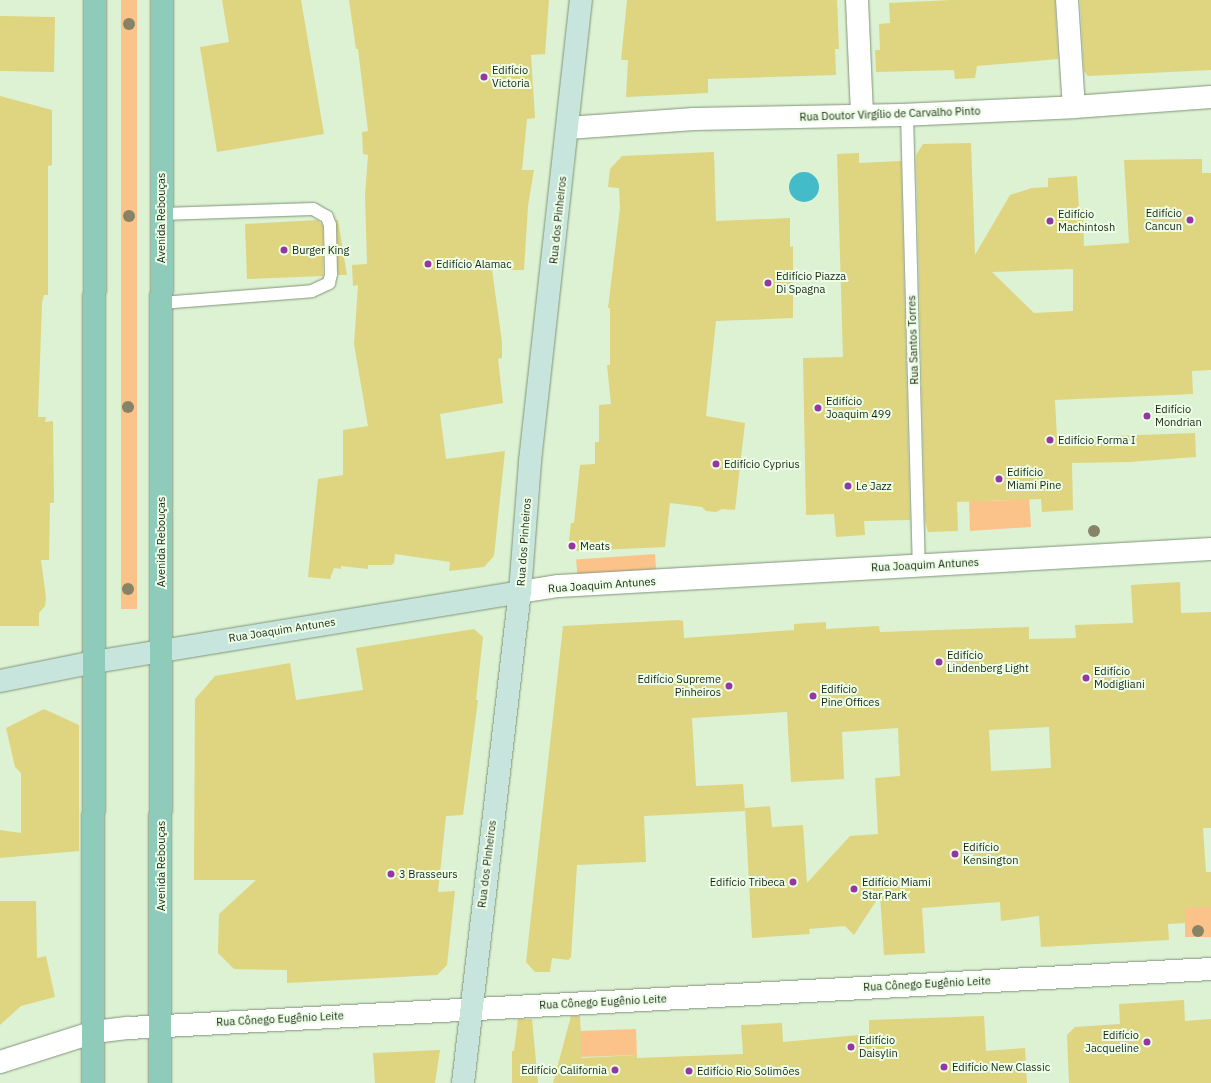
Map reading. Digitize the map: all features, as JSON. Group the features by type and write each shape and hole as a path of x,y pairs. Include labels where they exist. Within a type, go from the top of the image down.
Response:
{"main road":[{"path":"94,1083 95,0"},
{"name":"Avenida Rebouças","path":"160,1083 162,0"},
{"name":"Rua dos Pinheiros","path":"464,1083 470,1008 520,592 530,461 581,0"},
{"name":"Rua Joaquim Antunes","path":"0,681 94,662 520,592"}],"street":[{"path":"857,0 862,115"},
{"path":"1067,0 1074,107"},
{"name":"Rua Doutor Virgílio de Carvalho Pinto","path":"568,128 694,119 907,115 1074,107 1211,97"},
{"name":"Rua Joaquim Antunes","path":"520,592 559,586 1211,549"},
{"name":"Rua Cônego Eugênio Leite","path":"0,1062 94,1032 161,1026 470,1008 1211,969"}],"lane":[{"name":"Rua Santos Torres","path":"907,115 919,565"},
{"path":"161,303 312,291 329,283 331,274 330,225 327,217 312,209 162,214"}],"shaded area":[{"path":"121,0 137,0 137,609 121,609"},
{"path":"1029,495 1031,527 970,531 969,498 985,497 985,501 1013,500 1013,496"},
{"path":"655,554 656,569 577,574 576,560"},
{"path":"1185,907 1211,907 1211,937 1185,937"},
{"path":"636,1029 637,1055 581,1057 580,1031"}],"water":[{"path":"804,172 815,176 819,187 815,198 804,202 793,198 789,187 793,176"}],"building":[{"path":"222,0 301,0 324,134 217,152 200,47 229,42"},
{"path":"349,0 549,0 545,54 531,55 535,118 527,119 522,170 534,170 528,206 524,270 492,270 502,342 502,358 498,359 503,403 440,414 446,459 505,451 494,556 484,567 449,571 450,562 395,554 394,563 391,565 368,565 368,569 341,566 341,569 334,568 330,579 308,577 318,479 343,475 343,430 368,426 354,344 358,285 353,286 352,265 367,264 365,196 368,155 363,154 362,132 368,131 358,49 356,49"},
{"path":"627,0 837,0 839,49 835,49 836,75 708,79 708,93 626,97 628,60 621,60"},
{"path":"951,0 1055,0 1058,59 977,66 975,78 955,79 954,70 876,72 875,50 880,50 879,24 890,23 889,3"},
{"path":"1080,0 1211,0 1211,70 1088,76 1084,71"},
{"path":"0,16 55,17 54,72 0,71"},
{"path":"0,96 52,110 52,165 48,166 48,295 44,295 42,303 38,417 46,417 45,422 53,421 54,503 50,503 49,560 41,560 46,598 45,606 39,613 39,626 0,626"},
{"path":"971,143 975,255 1010,195 1032,188 1048,187 1048,178 1077,176 1079,208 1083,208 1084,246 1129,243 1124,160 1202,159 1202,173 1211,173 1211,370 1192,371 1193,394 1055,400 1057,438 1195,433 1196,457 1129,462 1072,463 1073,510 1042,512 1041,499 957,502 958,531 928,532 925,520 916,155 923,144","holes":["1073,269 1073,311 1034,313 992,272"]},
{"path":"714,152 716,221 790,218 790,247 793,246 793,318 716,321 706,416 745,423 735,510 722,509 716,512 706,511 702,507 670,503 665,547 577,551 569,540 571,523 574,523 580,465 595,464 595,442 599,442 599,405 611,404 607,365 610,365 610,308 608,308 620,208 619,188 608,187 610,169 622,156"},
{"path":"859,153 859,163 901,161 910,520 864,521 865,535 836,537 834,514 806,515 803,358 843,357 837,154"},
{"name":"Burger King","path":"318,220 323,226 323,276 247,279 245,224"},
{"path":"336,220 338,220 347,275 338,275"},
{"path":"1180,582 1181,613 1211,612 1211,828 1203,828 1206,872 1211,872 1211,907 1185,908 1186,923 1168,924 1169,940 1041,947 1039,916 1001,921 1000,902 922,908 925,953 884,955 880,895 854,935 845,926 809,929 810,934 752,938 745,808 770,806 772,827 803,825 807,883 850,836 878,834 875,778 900,776 898,728 842,732 844,779 791,782 787,712 692,718 696,786 743,784 745,811 644,816 646,862 577,865 571,957 568,960 552,958 550,972 535,972 526,962 563,626 679,620 683,621 684,638 794,630 794,624 826,622 826,629 879,626 880,632 1029,627 1029,639 1076,638 1075,625 1133,623 1131,585","holes":["1049,727 1051,768 991,771 989,730"]},
{"path":"474,629 483,637 476,700 478,700 463,815 446,816 438,892 455,891 447,965 437,975 287,983 287,970 234,969 218,953 219,914 256,880 194,880 195,699 215,676 290,663 296,700 363,690 356,648"},
{"path":"44,709 79,725 79,851 0,858 0,830 21,833 21,773 15,767 6,728"},
{"path":"0,901 36,901 37,958 46,956 55,997 21,1006 0,1025"},
{"path":"1184,1000 1185,1021 1211,1019 1211,1083 1069,1083 1067,1035 1075,1027 1120,1024 1119,1004"},
{"path":"571,1016 580,1016 582,1058 637,1055 637,1058 743,1054 741,1025 782,1023 783,1042 869,1034 869,1020 984,1016 986,1051 1025,1048 1027,1083 553,1083"},
{"path":"518,1019 532,1019 538,1083 512,1083 512,1051 514,1051"},
{"path":"440,1050 435,1083 375,1083 373,1053"}],"place":[{"name":"Edifício Victoria","path":"484,77"},
{"name":"Edifício Cancun","path":"1190,220"},
{"name":"Edifício Machintosh","path":"1050,221"},
{"name":"Burger King","path":"284,250"},
{"name":"Edifício Alamac","path":"428,264"},
{"name":"Edifício Piazza Di Spagna","path":"768,283"},
{"name":"Edifício Joaquim 499","path":"818,408"},
{"name":"Edifício Mondrian","path":"1147,416"},
{"name":"Edifício Forma I","path":"1050,440"},
{"name":"Edifício Cyprius","path":"716,464"},
{"name":"Edifício Miami Pine","path":"999,479"},
{"name":"Le Jazz","path":"848,486"},
{"name":"Meats","path":"572,546"},
{"name":"Edifício Lindenberg Light","path":"939,662"},
{"name":"Edifício Modigliani","path":"1086,678"},
{"name":"Edifício Supreme Pinheiros","path":"729,686"},
{"name":"Edifício Pine Offices","path":"813,696"},
{"name":"Edifício Kensington","path":"955,854"},
{"name":"3 Brasseurs","path":"391,874"},
{"name":"Edifício Tribeca","path":"793,882"},
{"name":"Edifício Miami Star Park","path":"854,889"},
{"name":"Edifício Jacqueline","path":"1147,1042"},
{"name":"Edifício Daisylin","path":"851,1047"},
{"name":"Edifício New Classic","path":"944,1067"},
{"name":"Edifício California","path":"615,1070"},
{"name":"Edifício Rio Solimões","path":"689,1071"}]}
